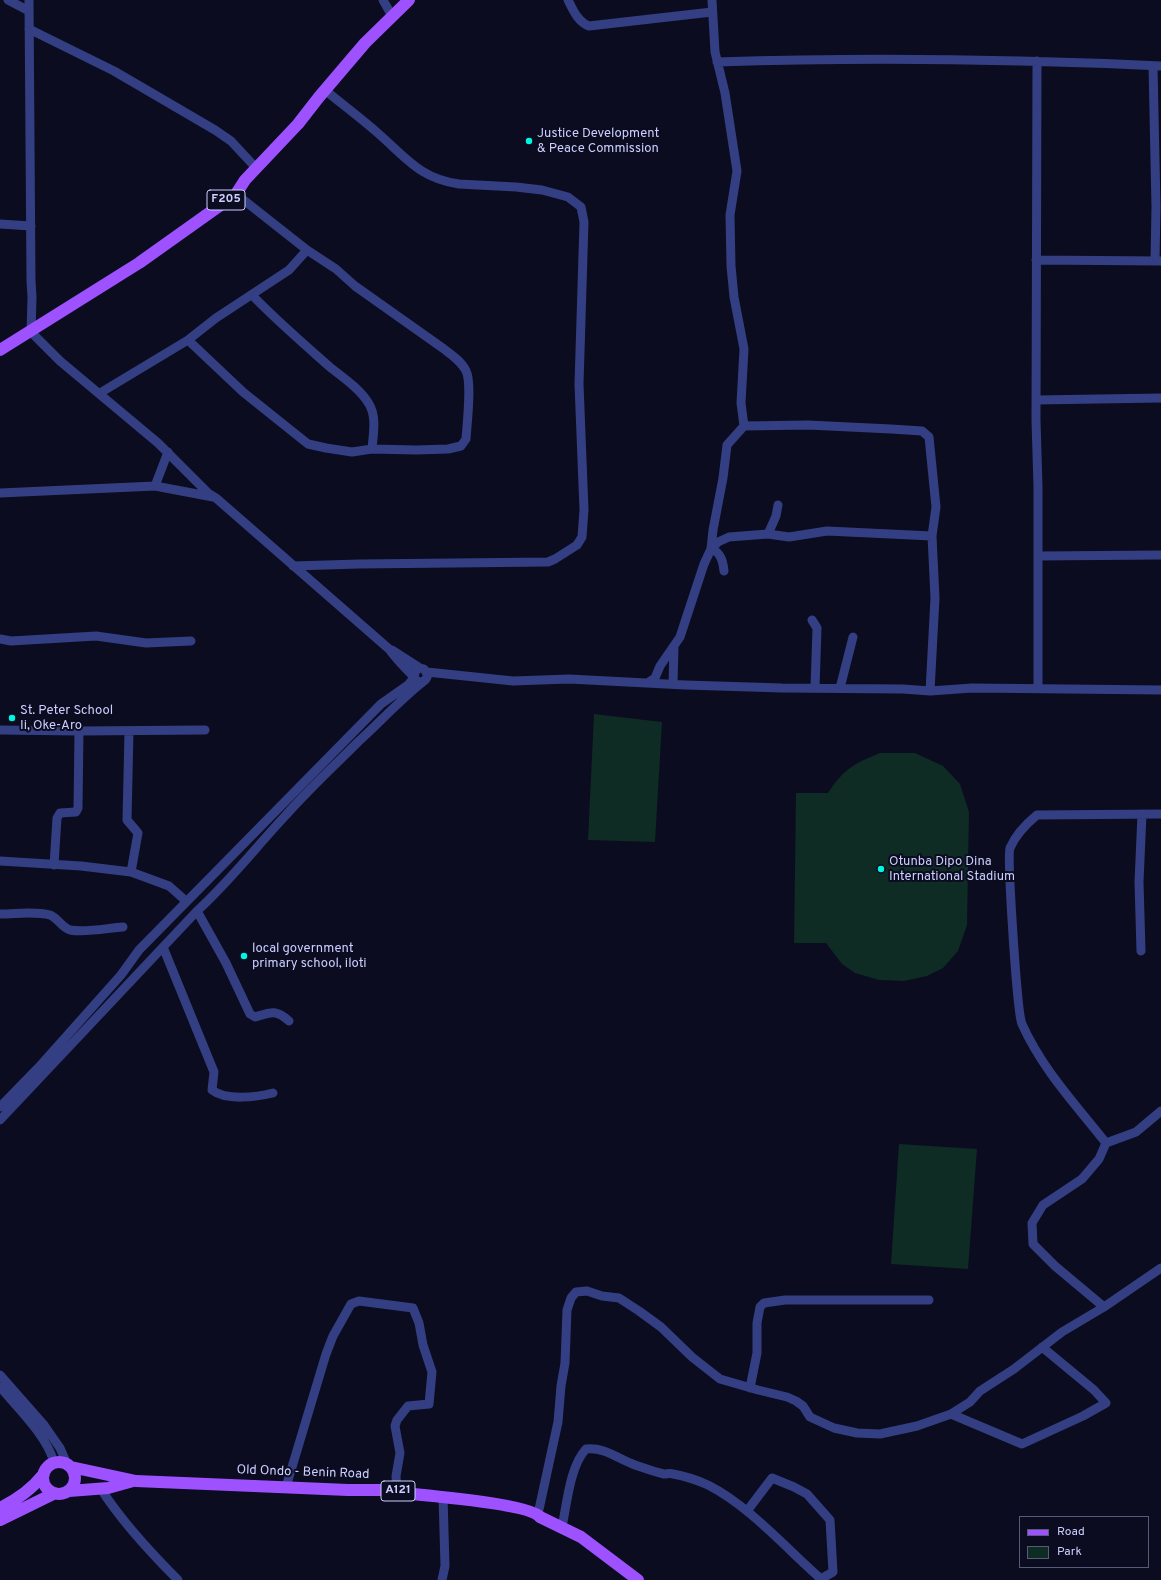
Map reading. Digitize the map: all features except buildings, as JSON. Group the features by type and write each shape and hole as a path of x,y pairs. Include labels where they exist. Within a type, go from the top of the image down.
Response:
{"main road":[{"name":"F205","path":"0,350 139,263 236,194 245,180 298,124 366,43 409,0"},
{"name":"Old Ondo - Benin Road","path":"54,1463 63,1462 69,1466 136,1480 348,1490 397,1490 402,1492 457,1497 519,1509 538,1514 540,1517 562,1527 598,1549 638,1580"},
{"path":"0,1508 18,1498 36,1484 46,1468 54,1463"},
{"path":"69,1466 74,1471 75,1482 69,1491"},
{"path":"42,1476 45,1487 53,1494"},
{"name":"Old Ondo - Benin Road","path":"0,1520 53,1494 62,1494 69,1491 101,1489 136,1480"}],"street":[{"path":"8,0 29,11"},
{"path":"29,0 32,297 31,332 60,361 100,393 168,452 208,493 216,498 389,649 402,666 418,682 424,681"},
{"path":"383,0 392,16"},
{"path":"568,0 583,24 589,26 712,12"},
{"path":"712,0 714,52 725,94 737,171 730,215 731,266 734,297 744,349 741,403 744,426"},
{"path":"29,29 114,71 215,130 231,141 257,169"},
{"path":"717,62 814,59 1037,60 1157,66 1156,207 1158,261 1036,260"},
{"path":"1037,60 1036,400 1038,688"},
{"path":"293,566 548,562 577,545 582,537 584,510 579,384 584,222 581,207 568,197 542,190 459,184 429,176 418,170 379,134 325,90"},
{"path":"188,340 243,392 308,444 352,452 372,449 448,449 461,446 466,439 469,382 466,369 444,349 307,250 236,194"},
{"path":"0,224 31,226"},
{"path":"100,393 188,340 216,318 289,270 307,250"},
{"path":"252,295 296,337 360,393 370,404 374,426 372,449"},
{"path":"1036,400 1161,398"},
{"path":"649,682 655,678 660,666 680,638 704,564 711,549 723,478 726,445 744,426 808,425 922,431 929,437 936,507 932,536 935,598 930,690"},
{"path":"155,486 168,452"},
{"path":"0,493 155,486 216,498"},
{"path":"768,534 776,516 778,505"},
{"path":"711,549 718,542 736,536 768,534 789,537 827,531 932,536"},
{"path":"711,549 716,550 721,557 724,571"},
{"path":"1038,556 1161,555"},
{"path":"812,620 817,628 815,688"},
{"path":"0,639 11,641 96,636 146,643 191,642"},
{"path":"840,688 853,637"},
{"path":"673,684 674,647"},
{"path":"0,1120 197,911 215,895 250,857 286,814 409,692 424,681 427,677 423,670 397,652 389,649"},
{"path":"0,1107 39,1067 121,975 139,950 380,704 408,684 414,677 414,672 423,670 513,681 569,678 673,684 815,688 930,690 972,688 1038,688 1161,690"},
{"path":"0,730 204,730"},
{"path":"54,864 57,818 60,813 76,812 78,808 80,731"},
{"path":"129,731 127,820 138,833 131,872"},
{"path":"1141,951 1139,882 1142,814"},
{"path":"1106,1143 1043,1064 1021,1022 1014,946 1009,849 1023,826 1036,815 1161,814"},
{"path":"0,861 54,864 131,872 169,886 186,901"},
{"path":"197,911 226,962 252,1016 255,1017 274,1011 282,1014 289,1021"},
{"path":"0,914 33,914 50,916 70,930 95,930 123,927"},
{"path":"164,947 214,1072 212,1090 217,1094 256,1097 273,1093"},
{"path":"1104,1307 1055,1266 1033,1244 1032,1223 1043,1205 1082,1179 1099,1159 1106,1143 1136,1132 1161,1111"},
{"path":"538,1514 558,1422 561,1386 565,1363 567,1310 571,1298 576,1292 587,1291 602,1296 619,1298 660,1327 692,1358 720,1379 787,1397 803,1406 810,1417 818,1422 857,1433 880,1434 905,1429 951,1414 970,1402 980,1391 1062,1332 1104,1307 1161,1268"},
{"path":"750,1388 757,1353 758,1318 760,1307 764,1303 785,1300 929,1300"},
{"path":"286,1487 326,1354 333,1336 351,1304 359,1301 412,1308 419,1323 423,1345 432,1372 429,1404 408,1406 397,1420 395,1426 400,1453 396,1476 397,1490"},
{"path":"951,1414 1022,1444 1083,1416 1106,1403 1094,1390 1042,1347"},
{"path":"0,1375 44,1425 60,1448 69,1466"},
{"path":"0,1387 43,1438 52,1454 54,1463"},
{"path":"562,1527 573,1473 578,1459 586,1449 593,1448 605,1451 638,1466 666,1474 671,1473 708,1485 747,1511 819,1579 833,1572 830,1520 807,1494 772,1478 747,1511"},
{"path":"101,1489 144,1544 178,1580"},
{"path":"442,1580 445,1566 443,1496"}],"green space":[{"path":"594,714 662,722 655,842 588,840"},
{"name":"Otunba Dipo Dina International Stadium","path":"880,753 915,753 943,766 960,784 969,812 967,925 958,951 943,968 927,976 904,981 879,980 855,973 842,964 826,943 794,943 796,793 828,793 839,778 850,768"},
{"path":"899,1144 977,1149 968,1269 891,1264"}],"place":[{"name":"Justice Development & Peace Commission","path":"529,141"},
{"name":"St. Peter School Ii, Oke-Aro","path":"12,718"},
{"name":"Otunba Dipo Dina International Stadium","path":"881,869"},
{"name":"local government primary school, iloti","path":"244,956"}]}
